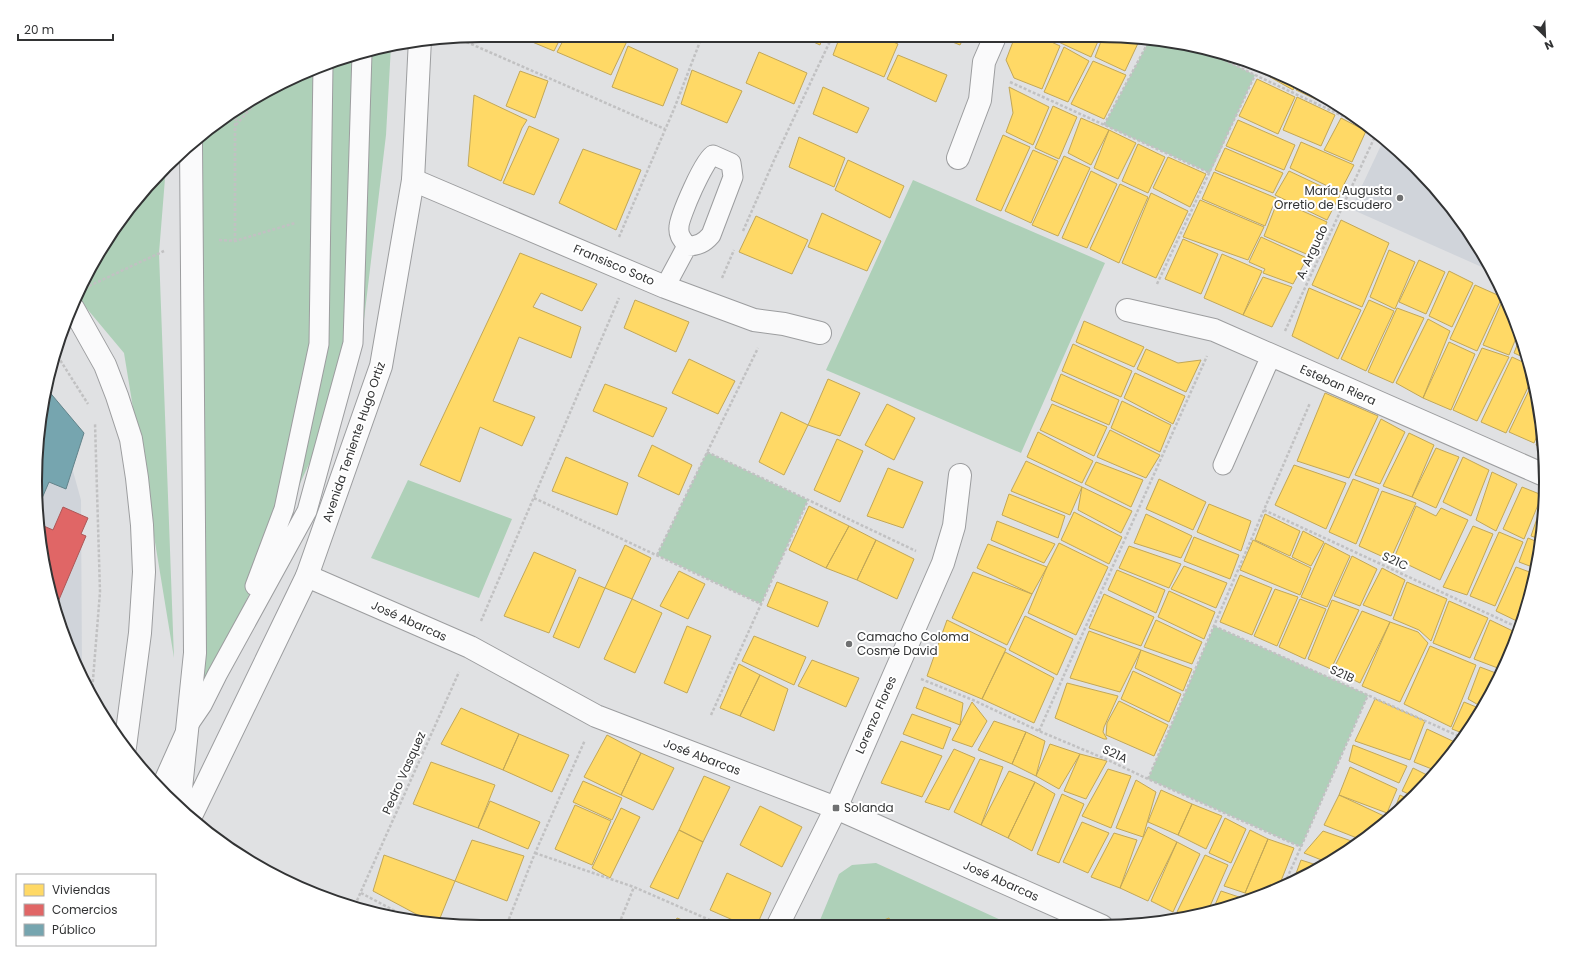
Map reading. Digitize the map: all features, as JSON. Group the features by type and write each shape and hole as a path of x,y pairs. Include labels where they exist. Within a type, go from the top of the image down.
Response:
{"street":[{"path":"958,158 980,100 984,62 993,42"},
{"name":"Avenida Teniente Hugo Ortiz","path":"193,812 307,576 381,366 413,180 420,47"},
{"path":"180,800 196,653 191,152"},
{"name":"Fransisco Soto","path":"413,180 665,287 754,320 784,324 820,333"},
{"name":"Esteban Riera","path":"1127,310 1214,330 1539,473"},
{"path":"76,311 105,365 117,396 132,439 137,478 142,525 144,572 140,633 126,739"},
{"name":"Lorenzo Flores","path":"780,920 836,808 943,563 954,526 960,475"},
{"name":"José Abarcas","path":"307,576 470,647 596,716 836,808 1088,920"}],"lane":[{"path":"163,782 189,724 202,705 307,511 353,342 362,59"},
{"path":"230,653 284,509 319,344 323,71"},
{"path":"665,287 687,246"},
{"path":"1223,465 1272,356"}],"path":[{"path":"468,42 665,130"},
{"path":"616,242 665,130 700,42"},
{"path":"741,236 775,158 830,42"},
{"path":"1104,125 1147,45"},
{"path":"1225,60 1346,118"},
{"path":"1157,284 1255,75"},
{"path":"1003,80 1210,173"},
{"path":"235,125 251,107"},
{"path":"235,241 235,125 237,116"},
{"name":"A. Argudo","path":"1272,356 1374,139"},
{"path":"87,287 158,253 191,240 235,241 297,223"},
{"path":"722,278 735,250"},
{"name":"Pedro Vasquez","path":"357,902 470,647 630,272"},
{"path":"657,555 760,344"},
{"path":"1039,731 1207,356"},
{"path":"59,359 91,408"},
{"path":"1148,779 1312,398"},
{"path":"93,685 100,592 95,422"},
{"path":"707,452 916,551"},
{"path":"534,498 761,604"},
{"path":"711,715 808,500"},
{"name":"S21C","path":"1264,510 1515,626"},
{"name":"S21B","path":"1214,626 1457,735"},
{"name":"S21A","path":"921,679 973,700 1039,731 1108,760 1301,847"},
{"path":"1287,878 1368,696"},
{"path":"508,920 535,853 596,716"},
{"path":"535,853 634,887 710,920"},
{"path":"620,920 634,887"},
{"path":"361,893 398,912"}],"shaded area":[{"name":"María Augusta Orretio de Escudero","path":"1381,145 1430,192 1465,237 1483,268 1351,209"},
{"path":"51,391 81,500 82,664 65,622 57,595 50,567 46,538 42,481 43,452"}],"green space":[{"path":"1147,45 1186,50 1214,57 1225,60 1255,75 1210,173 1104,125"},
{"path":"391,51 386,135 360,353 189,725 184,615 203,240 203,142 237,116 287,87 340,65"},
{"path":"165,177 159,253 174,658 124,353 81,301 101,261 116,237 151,192"},
{"path":"913,180 1105,263 1021,453 826,370"},
{"path":"707,452 808,500 761,604 657,555"},
{"path":"408,480 512,519 479,598 371,558"},
{"path":"1214,626 1368,695 1301,847 1148,779"},
{"path":"876,863 1001,920 820,920 839,874 852,865"}],"building: Viviendas":[{"path":"532,42 558,42 554,51"},
{"path":"562,42 627,42 611,75 557,52"},
{"path":"814,42 821,42 820,45"},
{"path":"838,42 893,42 898,44 884,77 833,55"},
{"path":"952,42 962,42 960,45"},
{"path":"1013,42 1051,42 1060,46 1042,89 1014,78 1006,60"},
{"path":"1058,42 1098,42 1091,57"},
{"path":"1101,42 1138,44 1125,71 1095,57"},
{"path":"628,46 678,69 663,106 612,87"},
{"path":"1064,47 1089,61 1068,102 1044,92"},
{"path":"759,52 807,73 794,104 746,83"},
{"path":"898,55 947,75 936,102 887,79"},
{"path":"1093,61 1126,75 1104,119 1071,104"},
{"path":"692,70 742,91 727,123 681,104"},
{"path":"520,71 548,81 535,118 506,106"},
{"path":"1270,76 1294,87 1293,90"},
{"path":"1257,79 1295,97 1278,134 1239,116"},
{"path":"823,87 869,108 857,133 813,114"},
{"path":"1009,87 1049,107 1033,145 1006,132 1013,113"},
{"path":"1297,88 1321,102 1296,90"},
{"path":"474,95 527,120 522,128 501,181 468,166"},
{"path":"1297,97 1335,115 1321,146 1283,130"},
{"path":"1053,106 1077,117 1059,159 1035,148"},
{"path":"1081,118 1109,130 1091,165 1068,153"},
{"path":"1341,118 1366,132 1352,162 1324,150"},
{"path":"1238,120 1295,145 1284,170 1226,146"},
{"path":"529,126 559,139 534,195 503,183"},
{"path":"1109,130 1136,143 1118,179 1094,168"},
{"path":"1003,135 1030,147 1001,211 976,200"},
{"path":"799,137 845,158 834,187 789,167"},
{"path":"1301,142 1354,165 1340,192 1290,168"},
{"path":"1138,144 1165,157 1148,193 1122,181"},
{"path":"1225,148 1283,173 1273,193 1215,170"},
{"path":"583,149 641,170 616,230 559,203"},
{"path":"1033,150 1058,161 1031,223 1005,211"},
{"path":"1064,156 1090,168 1058,236 1032,225"},
{"path":"1168,157 1206,174 1190,207 1153,188"},
{"path":"848,160 904,186 890,218 835,190"},
{"path":"1091,171 1117,184 1087,248 1062,238"},
{"path":"1289,171 1340,195 1327,220 1275,195"},
{"path":"1214,172 1276,198 1265,226 1202,199"},
{"path":"1120,184 1148,197 1119,263 1090,249"},
{"path":"1151,193 1188,211 1156,278 1122,263"},
{"path":"1200,200 1264,227 1248,260 1183,237"},
{"path":"1278,200 1327,222 1311,256 1264,236"},
{"path":"822,213 881,241 867,271 808,247"},
{"path":"756,216 808,240 792,274 739,252"},
{"path":"1341,220 1389,243 1362,307 1312,285"},
{"path":"1261,237 1307,258 1293,284 1263,273 1265,269 1249,262"},
{"path":"1183,239 1218,254 1201,294 1165,279"},
{"path":"1389,250 1415,262 1395,309 1370,297"},
{"path":"520,253 597,284 582,311 541,293 533,307 581,327 571,358 519,337 493,401 535,417 522,446 480,427 460,482 420,465"},
{"path":"1222,254 1262,271 1243,315 1204,298"},
{"path":"1419,260 1445,272 1426,314 1399,302"},
{"path":"1449,271 1473,283 1452,327 1429,316"},
{"path":"1263,277 1292,287 1272,327 1243,315"},
{"path":"1475,285 1498,295 1500,301 1477,351 1450,339"},
{"path":"1309,288 1361,310 1338,359 1292,336"},
{"path":"635,300 689,322 676,352 624,328"},
{"path":"1369,300 1394,311 1366,371 1341,359"},
{"path":"1501,303 1516,339 1509,355 1483,345"},
{"path":"1397,308 1424,318 1393,383 1368,372"},
{"path":"1428,319 1450,331 1423,398 1396,383"},
{"path":"1084,321 1144,347 1134,367 1076,342"},
{"path":"1449,342 1475,354 1451,410 1423,398"},
{"path":"1073,344 1132,371 1121,397 1062,371"},
{"path":"1517,344 1521,356 1514,353"},
{"path":"1482,348 1509,357 1477,421 1453,410"},
{"path":"1146,349 1178,363 1201,360 1186,392 1137,369"},
{"path":"1512,357 1523,362 1529,386 1506,433 1481,422"},
{"path":"689,359 735,381 718,414 672,393"},
{"path":"1135,373 1185,396 1173,424 1124,398"},
{"path":"1061,374 1119,400 1109,425 1051,400"},
{"path":"828,379 860,393 840,436 808,425"},
{"path":"605,384 667,408 653,437 593,411"},
{"path":"1530,389 1536,437 1534,443 1509,432"},
{"path":"1325,393 1378,416 1349,478 1297,461"},
{"path":"1122,401 1171,425 1160,452 1111,428"},
{"path":"887,404 915,418 894,460 865,445"},
{"path":"1052,404 1107,427 1094,456 1040,430"},
{"path":"781,412 808,425 784,475 759,462"},
{"path":"1381,419 1405,432 1380,484 1355,475"},
{"path":"1110,430 1160,455 1146,478 1097,457"},
{"path":"1038,432 1093,461 1082,483 1027,457"},
{"path":"1409,433 1434,445 1412,497 1383,486"},
{"path":"837,439 863,451 840,502 814,490"},
{"path":"652,445 692,465 679,495 638,476"},
{"path":"1436,448 1459,457 1436,508 1412,497"},
{"path":"566,457 628,483 617,515 552,491"},
{"path":"1463,457 1489,470 1471,516 1443,502"},
{"path":"1026,461 1082,487 1070,515 1011,491"},
{"path":"1096,462 1143,480 1131,507 1085,484"},
{"path":"1294,465 1346,483 1326,529 1275,505"},
{"path":"888,468 923,482 903,528 867,516"},
{"path":"1492,472 1517,484 1496,531 1476,520"},
{"path":"1159,479 1206,502 1193,530 1146,509"},
{"path":"1353,479 1379,489 1356,544 1329,532"},
{"path":"1082,487 1132,511 1121,533 1078,510"},
{"path":"1522,487 1539,494 1538,504 1524,539 1503,529"},
{"path":"1382,491 1416,503 1390,560 1359,546"},
{"path":"1009,494 1065,516 1058,538 1002,515"},
{"path":"1209,504 1251,521 1241,551 1197,532"},
{"path":"809,506 849,526 826,568 789,550"},
{"path":"1416,506 1436,516 1441,508 1468,520 1440,580 1394,558"},
{"path":"1074,512 1122,537 1109,564 1061,540"},
{"path":"1146,514 1192,536 1181,558 1134,543"},
{"path":"1265,514 1300,531 1290,556 1255,540"},
{"path":"1537,518 1535,537 1531,536"},
{"path":"997,521 1055,544 1044,563 991,540"},
{"path":"849,526 876,540 857,580 826,568"},
{"path":"1473,526 1493,534 1467,595 1443,587"},
{"path":"1303,531 1324,542 1311,566 1292,557"},
{"path":"1499,532 1523,542 1495,606 1470,596"},
{"path":"1194,537 1239,555 1230,579 1184,561"},
{"path":"1528,538 1535,541 1531,567 1519,562"},
{"path":"876,540 914,559 897,599 857,580"},
{"path":"1253,540 1311,568 1300,595 1240,570"},
{"path":"1059,543 1108,567 1076,635 1028,613 1047,567"},
{"path":"1325,543 1350,556 1327,607 1301,597"},
{"path":"988,544 1047,567 1032,594 977,568"},
{"path":"625,545 651,558 632,599 605,588"},
{"path":"1129,546 1181,564 1169,588 1119,568"},
{"path":"534,552 576,570 549,633 504,616"},
{"path":"1352,556 1377,569 1360,606 1334,596"},
{"path":"1184,566 1227,583 1216,608 1171,589"},
{"path":"1516,567 1530,572 1516,621 1496,611"},
{"path":"1382,568 1405,580 1391,616 1363,605"},
{"path":"1117,570 1165,590 1156,613 1108,590"},
{"path":"679,571 705,584 688,619 660,606"},
{"path":"973,572 1032,594 1007,645 952,618"},
{"path":"1240,575 1272,588 1252,635 1220,622"},
{"path":"579,577 605,588 579,648 553,637"},
{"path":"777,582 828,602 818,627 767,606"},
{"path":"1407,582 1447,599 1431,641 1419,630 1393,619"},
{"path":"1275,589 1298,597 1277,646 1254,636"},
{"path":"1169,591 1215,612 1204,639 1158,617"},
{"path":"1104,594 1154,617 1141,646 1089,628"},
{"path":"632,599 662,613 635,673 604,659"},
{"path":"1300,599 1326,609 1305,659 1279,647"},
{"path":"1332,600 1359,610 1331,669 1308,659"},
{"path":"1449,601 1488,618 1470,658 1433,643"},
{"path":"1362,611 1390,622 1360,683 1333,670"},
{"path":"1025,616 1073,639 1057,675 1009,650"},
{"path":"947,620 1006,649 982,699 927,676"},
{"path":"1156,620 1202,642 1192,664 1144,647"},
{"path":"1490,620 1513,631 1497,668 1474,659"},
{"path":"1390,622 1418,632 1428,643 1400,702 1362,686"},
{"path":"687,626 711,636 687,693 664,683"},
{"path":"1089,631 1141,650 1120,692 1070,678"},
{"path":"754,636 806,657 794,685 742,661"},
{"path":"1430,646 1476,665 1451,727 1404,704"},
{"path":"1141,650 1192,669 1183,691 1135,668"},
{"path":"1005,652 1054,678 1034,723 982,699"},
{"path":"812,660 859,678 846,707 798,686"},
{"path":"739,664 760,675 740,716 720,708"},
{"path":"1480,667 1495,673 1477,704 1468,699"},
{"path":"1133,671 1181,694 1169,722 1121,699"},
{"path":"760,675 788,689 774,731 740,716"},
{"path":"1067,683 1118,696 1104,727 1103,732 1107,739 1055,718"},
{"path":"924,687 963,703 960,725 916,708"},
{"path":"1375,699 1425,721 1410,760 1355,741"},
{"path":"1119,701 1168,725 1154,756 1106,735 1107,723"},
{"path":"972,702 987,721 972,747 952,740"},
{"path":"1464,702 1476,707 1460,732 1452,729"},
{"path":"461,708 519,734 503,770 441,744"},
{"path":"912,714 951,728 943,749 903,734"},
{"path":"994,721 1026,732 1012,764 978,750"},
{"path":"1427,729 1453,741 1431,769 1414,762"},
{"path":"1026,732 1045,741 1036,776 1012,764"},
{"path":"519,734 569,755 552,792 503,770"},
{"path":"607,735 641,753 621,795 584,777"},
{"path":"901,741 942,756 922,797 881,783"},
{"path":"1050,744 1080,754 1059,789 1036,776"},
{"path":"1353,745 1407,766 1399,783 1349,761"},
{"path":"954,749 975,758 949,810 925,802"},
{"path":"641,753 674,768 653,810 621,795"},
{"path":"1080,754 1107,761 1086,799 1064,791"},
{"path":"980,759 1003,767 981,825 954,812"},
{"path":"431,762 495,785 478,828 413,804"},
{"path":"1350,767 1397,789 1387,813 1339,795"},
{"path":"1413,768 1426,774 1407,793 1402,791"},
{"path":"1108,769 1131,776 1111,828 1082,816"},
{"path":"1009,771 1035,782 1008,838 981,825"},
{"path":"704,776 730,787 703,842 679,830"},
{"path":"1136,780 1156,792 1143,837 1116,828"},
{"path":"583,781 622,798 612,820 573,802"},
{"path":"1035,782 1055,794 1032,851 1008,838"},
{"path":"1161,790 1192,804 1178,835 1148,822"},
{"path":"1062,794 1084,804 1059,863 1037,854"},
{"path":"1339,795 1383,816 1356,837 1324,825"},
{"path":"1400,795 1404,797 1397,804"},
{"path":"490,801 540,822 528,849 478,828"},
{"path":"1192,804 1222,816 1206,849 1178,835"},
{"path":"575,805 611,821 592,865 555,849"},
{"path":"760,806 802,827 782,867 740,845"},
{"path":"621,808 640,817 610,878 592,868"},
{"path":"1225,818 1246,829 1231,863 1209,853"},
{"path":"1082,822 1109,833 1088,873 1063,862"},
{"path":"1148,827 1177,842 1148,901 1120,888"},
{"path":"679,830 703,842 678,899 650,887"},
{"path":"1250,830 1268,839 1245,893 1224,886"},
{"path":"1323,831 1351,841 1322,860 1304,853"},
{"path":"1114,833 1137,840 1120,888 1091,877"},
{"path":"1268,839 1294,848 1281,881 1248,894 1245,893"},
{"path":"472,840 524,856 507,901 455,881"},
{"path":"1177,842 1200,854 1173,912 1151,901"},
{"path":"384,855 455,881 440,918 418,915 373,891"},
{"path":"1205,855 1228,865 1210,906 1186,912 1177,912"},
{"path":"1301,860 1314,864 1296,874"},
{"path":"727,873 771,893 759,920 733,920 710,910"},
{"path":"1221,891 1240,897 1215,905"}],"building: Comercios":[{"path":"63,507 88,518 81,534 86,536 59,600 50,567 45,526 53,530"}],"building: Público":[{"path":"50,393 84,433 66,489 49,482 43,497 43,452"}],"place":[{"name":"María Augusta Orretio de Escudero","path":"1400,198"},
{"name":"Camacho Coloma Cosme David","path":"849,644"},
{"name":"Solanda","path":"836,808"}]}
